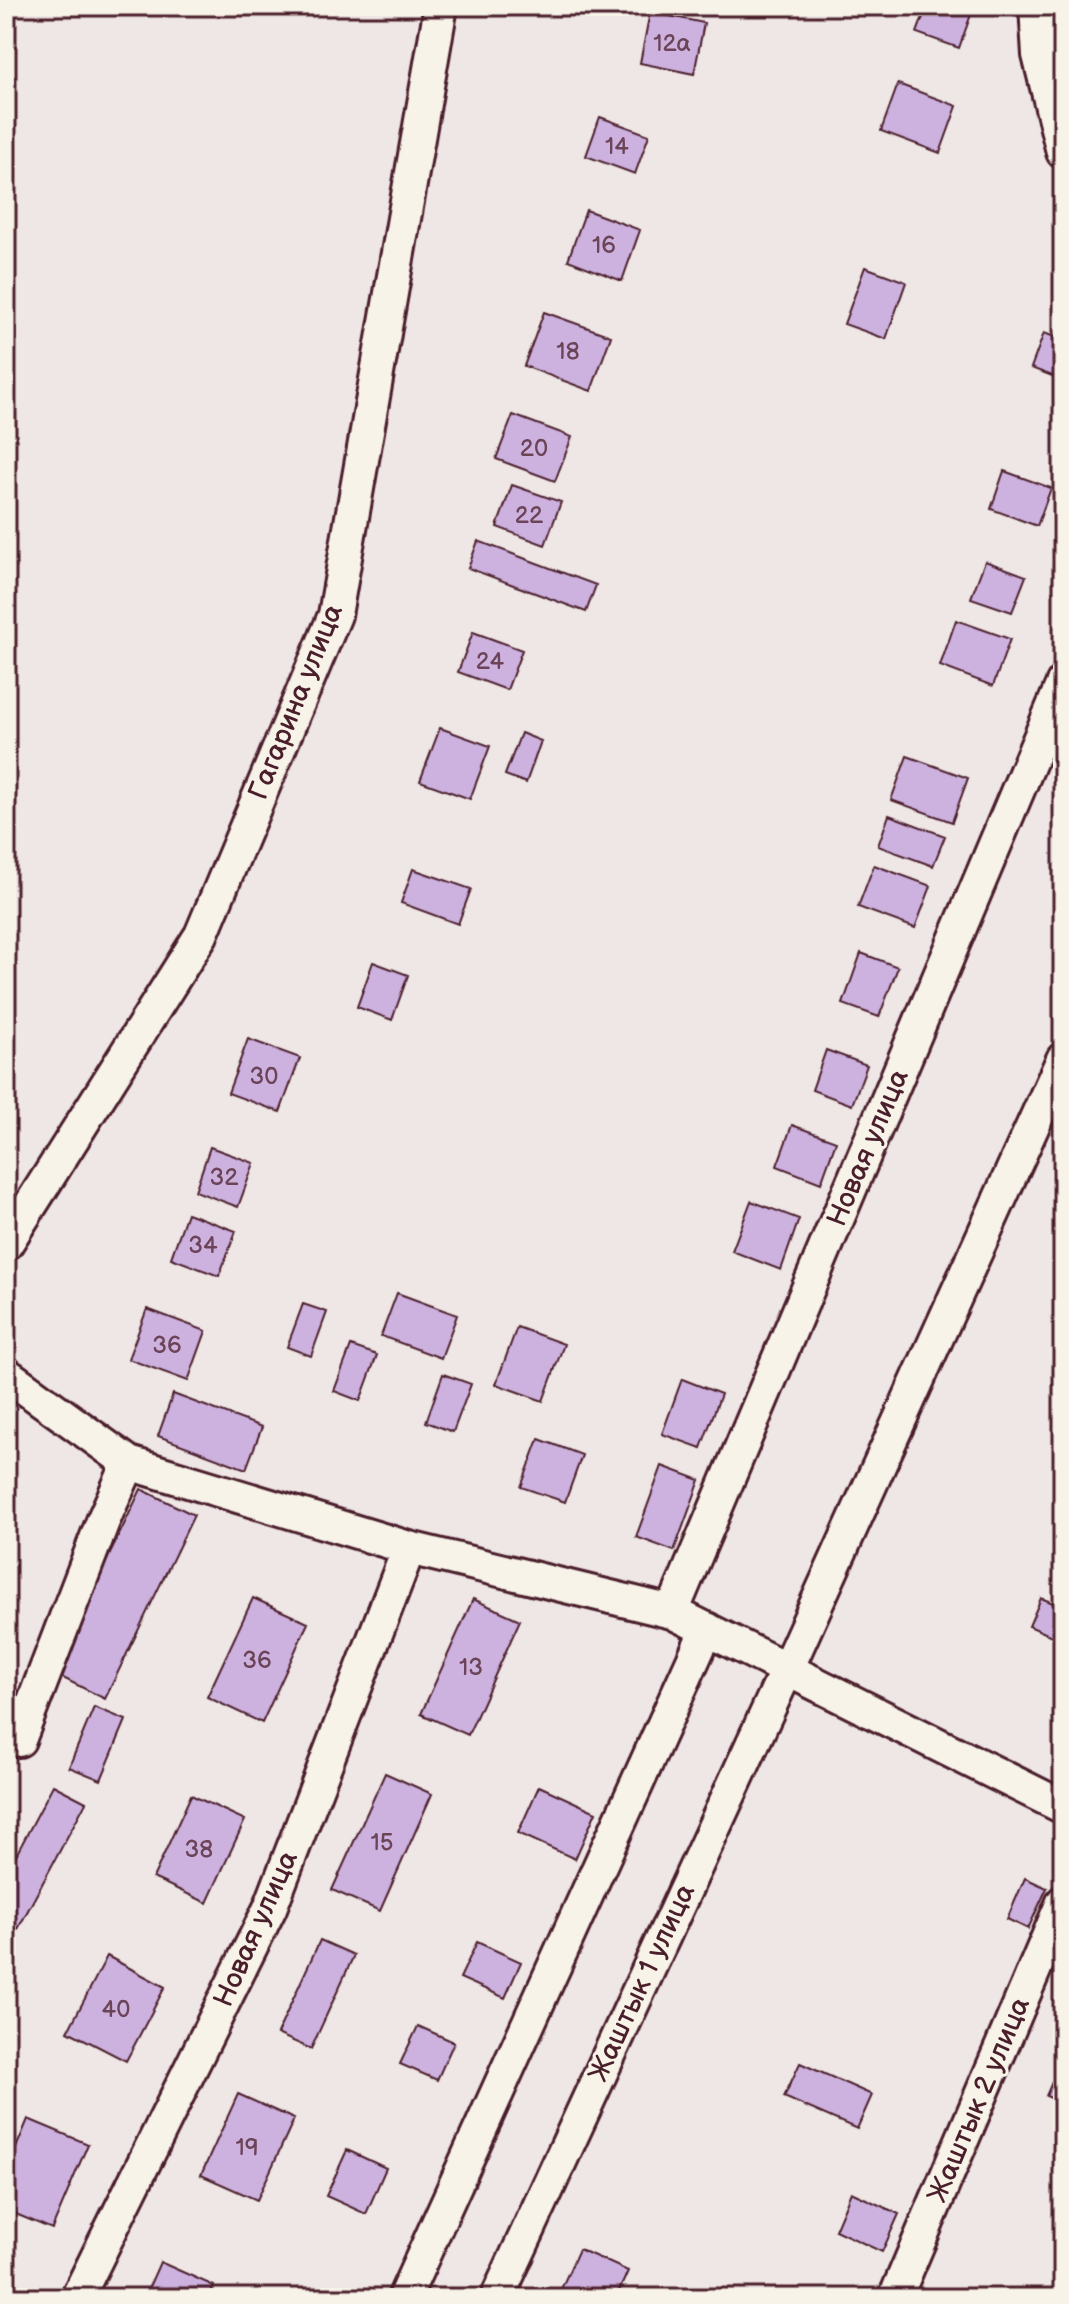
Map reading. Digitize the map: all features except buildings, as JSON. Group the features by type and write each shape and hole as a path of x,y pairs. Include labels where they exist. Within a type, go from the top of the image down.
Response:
{"street":[{"name":"Гагарина улица","path":"6,1244 201,935 335,615 441,6"},
{"path":"1036,6 1039,55 1063,152"},
{"name":"Новая улица","path":"672,1612 1063,683"},
{"path":"787,1669 1063,1059"},
{"path":"6,1374 129,1463 409,1548 672,1612 1063,1807"},
{"path":"19,1740 103,1521 129,1463"},
{"name":"Новая улица","path":"77,2298 270,1908 409,1548"},
{"path":"404,2298 707,1629"},
{"name":"Жаштык 1 улица","path":"497,2298 787,1669"},
{"name":"Жаштык 2 улица","path":"895,2298 1063,1902"}]}
